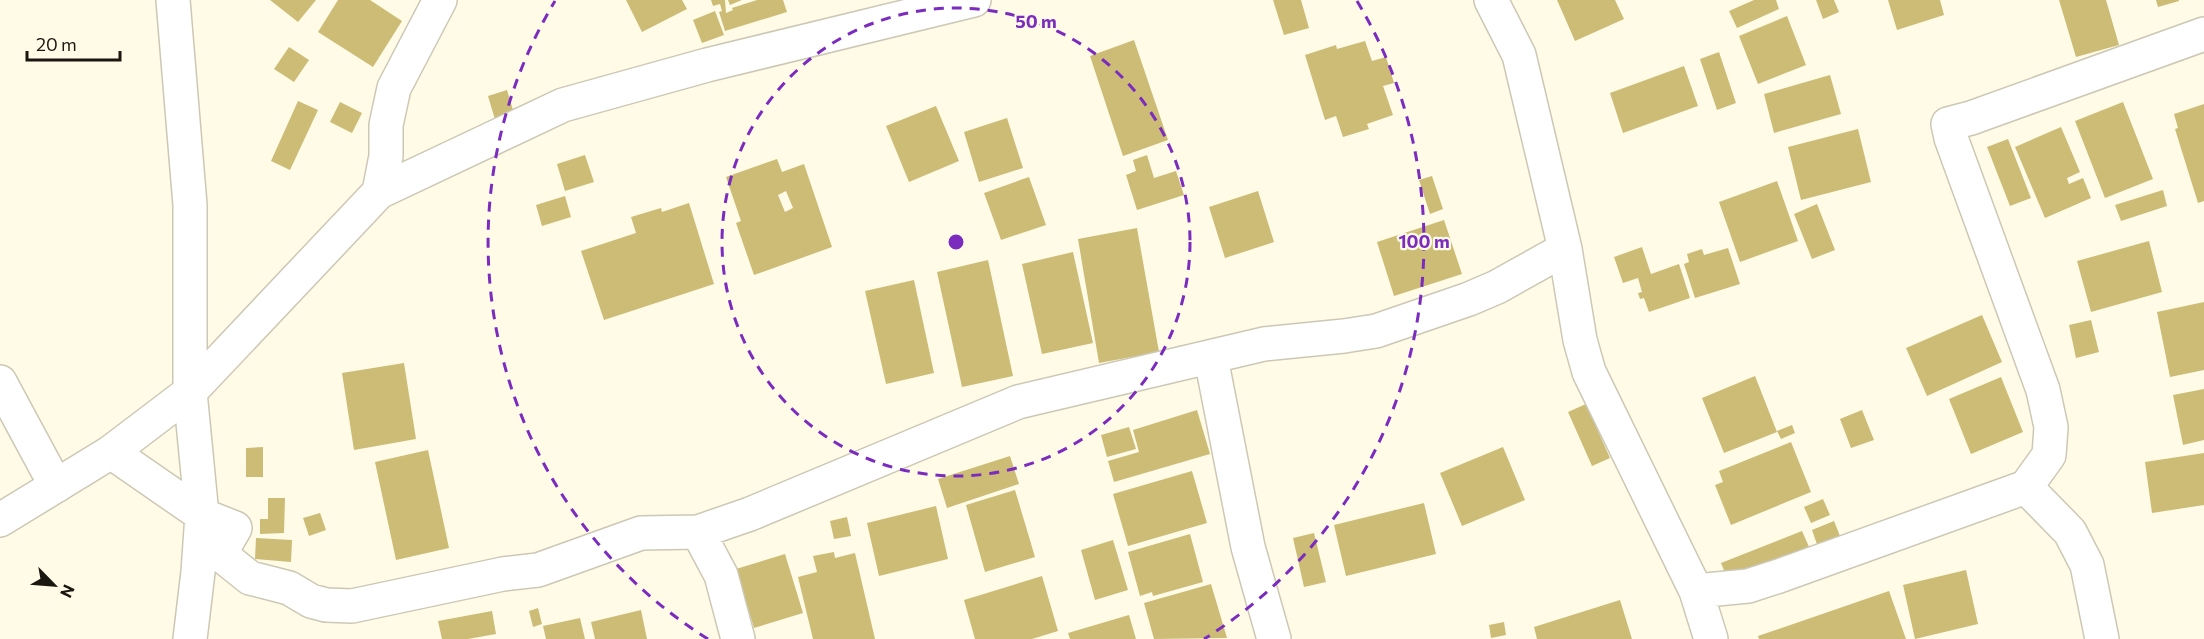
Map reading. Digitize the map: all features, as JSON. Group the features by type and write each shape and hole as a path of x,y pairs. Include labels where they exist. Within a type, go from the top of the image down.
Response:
{"street":[{"path":"173,0 190,205 190,392 202,515 198,572 189,639"},
{"path":"379,192 386,156 386,125 394,88 440,0"},
{"path":"0,520 111,452 190,392 379,192 563,105 707,65 974,0"},
{"path":"1491,0 1519,55 1565,249 1580,340 1589,372 1696,591 1710,639"},
{"path":"1696,591 1748,586 2026,487 2049,455 2051,427 2043,390 1951,138 1948,124 1971,118 2204,34"},
{"path":"111,452 202,515 235,528 220,554 250,578 289,588 311,601 326,605 352,606 502,574 538,570 641,534 698,532 750,514 1018,402 1264,344 1376,331 1488,291 1565,249"},
{"path":"1211,358 1248,547 1274,639"},
{"path":"0,382 56,486"},
{"path":"2026,487 2070,532 2087,565 2103,639"},
{"path":"698,532 721,575 738,639"}],"building":[{"path":"270,0 316,0 298,22"},
{"path":"338,0 370,0 402,21 373,67 318,32"},
{"path":"626,0 682,0 687,9 642,32"},
{"path":"711,0 725,0 726,13 733,10 732,8 757,0 783,0 787,12 725,31 719,12 722,11 720,4 713,6"},
{"path":"728,0 742,0 730,5"},
{"path":"1273,0 1301,0 1309,28 1284,35"},
{"path":"1557,0 1615,0 1624,19 1575,41"},
{"path":"1754,0 1776,0 1779,9 1737,28 1729,11"},
{"path":"1816,0 1834,0 1839,12 1823,19"},
{"path":"1888,0 1940,0 1944,15 1897,30"},
{"path":"2059,0 2106,0 2119,45 2076,57"},
{"path":"2156,0 2179,0 2179,1 2158,7"},
{"path":"715,11 724,35 702,43 693,20"},
{"path":"1787,16 1806,65 1758,84 1739,36"},
{"path":"1134,40 1168,140 1123,156 1090,56"},
{"path":"1365,41 1372,61 1386,57 1394,83 1383,86 1393,115 1367,124 1369,129 1343,137 1336,116 1325,120 1305,55 1336,45 1337,49"},
{"path":"289,47 309,60 294,82 274,69"},
{"path":"1719,52 1736,103 1717,110 1700,59"},
{"path":"1684,66 1698,106 1623,133 1610,93"},
{"path":"1830,75 1841,114 1774,133 1764,94"},
{"path":"507,90 516,120 497,126 488,96"},
{"path":"298,101 318,110 290,170 271,161"},
{"path":"340,102 362,113 352,133 330,122"},
{"path":"2123,102 2153,179 2105,198 2075,121"},
{"path":"2204,104 2204,201 2198,203 2175,129 2178,128 2174,114"},
{"path":"936,106 959,161 909,182 886,126"},
{"path":"1007,118 1023,168 979,182 964,132"},
{"path":"2061,127 2080,172 2067,178 2069,184 2083,178 2091,198 2045,218 2015,147"},
{"path":"1858,129 1871,182 1801,200 1788,147"},
{"path":"2008,139 2031,198 2010,206 1987,147"},
{"path":"585,155 594,182 565,191 557,164"},
{"path":"1147,155 1154,178 1176,171 1184,195 1137,210 1126,175 1136,171 1133,160"},
{"path":"777,159 782,172 804,164 832,247 754,275 736,223 741,221 726,177","holes":["786,191 793,208 785,212 778,195"]},
{"path":"1432,176 1443,209 1430,214 1419,180"},
{"path":"1029,177 1046,225 1001,240 984,193"},
{"path":"1777,181 1798,241 1740,262 1719,202"},
{"path":"2163,190 2167,206 2121,221 2115,205"},
{"path":"1258,191 1274,242 1225,258 1209,207"},
{"path":"565,196 571,217 542,226 536,205"},
{"path":"689,203 714,284 604,320 581,251 636,233 631,217 661,208 662,212"},
{"path":"1817,204 1835,250 1812,259 1794,214"},
{"path":"1444,220 1462,274 1394,296 1377,242"},
{"path":"1137,228 1159,352 1099,363 1078,239"},
{"path":"2149,241 2162,292 2091,312 2077,261"},
{"path":"1642,247 1651,274 1679,264 1690,298 1649,312 1644,298 1640,299 1638,293 1642,292 1638,278 1623,283 1614,257"},
{"path":"1728,248 1740,284 1695,298 1684,264 1689,262 1687,254 1702,249 1704,255"},
{"path":"1073,252 1093,343 1042,354 1022,264"},
{"path":"988,260 1013,376 962,387 937,272"},
{"path":"914,280 934,373 886,384 865,291"},
{"path":"2204,302 2204,370 2170,377 2157,312"},
{"path":"1982,315 2002,362 1927,396 1906,348"},
{"path":"2091,320 2099,352 2076,358 2069,325"},
{"path":"404,363 416,439 354,450 342,373"},
{"path":"1755,376 1777,432 1724,453 1702,398"},
{"path":"2001,377 2023,432 1971,454 1949,399"},
{"path":"2204,389 2204,440 2183,445 2173,395"},
{"path":"1586,404 1610,458 1592,466 1568,412"},
{"path":"1197,410 1210,454 1114,482 1108,461 1139,452 1133,430"},
{"path":"1862,410 1874,440 1851,448 1840,419"},
{"path":"1792,425 1795,433 1781,439 1777,431"},
{"path":"1129,427 1136,449 1107,457 1101,435"},
{"path":"1791,442 1811,492 1731,525 1715,485 1723,482 1719,471"},
{"path":"263,447 263,477 246,477 246,448"},
{"path":"1503,447 1525,500 1462,526 1440,473"},
{"path":"428,450 449,548 396,560 375,462"},
{"path":"2204,453 2204,505 2152,513 2145,462"},
{"path":"1010,456 1019,484 947,508 938,479"},
{"path":"1192,471 1207,523 1128,546 1113,494"},
{"path":"1015,490 1035,557 985,572 966,505"},
{"path":"268,498 285,498 284,533 260,534 260,519 268,519"},
{"path":"1823,499 1830,515 1811,523 1804,507"},
{"path":"1424,503 1436,554 1346,576 1334,525"},
{"path":"936,506 948,559 879,576 867,523"},
{"path":"320,513 326,530 309,536 303,518"},
{"path":"847,517 851,536 834,539 830,521"},
{"path":"1834,521 1842,541 1819,550 1812,530"},
{"path":"1802,531 1810,549 1729,582 1721,563"},
{"path":"1314,533 1326,582 1304,587 1293,538"},
{"path":"1190,534 1203,582 1153,596 1152,592 1140,596 1128,552"},
{"path":"256,538 292,540 291,562 255,559"},
{"path":"1113,540 1128,590 1095,600 1081,550"},
{"path":"834,552 835,558 855,553 875,639 813,639 798,577 817,572 813,556"},
{"path":"785,554 803,613 754,628 736,569"},
{"path":"1966,570 1978,624 1915,639 1903,585"},
{"path":"1042,576 1058,631 1032,639 975,639 964,600"},
{"path":"1211,584 1227,638 1154,639 1144,603"},
{"path":"1889,591 1906,639 1759,639 1758,636"},
{"path":"1620,600 1632,639 1537,639 1534,627"},
{"path":"538,608 542,624 533,627 529,611"},
{"path":"641,610 647,639 595,639 591,622"},
{"path":"492,611 496,634 468,639 442,639 438,621"},
{"path":"1129,615 1136,639 1070,639 1068,633"},
{"path":"580,618 585,639 546,639 543,626"},
{"path":"1504,622 1506,635 1491,638 1489,625"}]}
